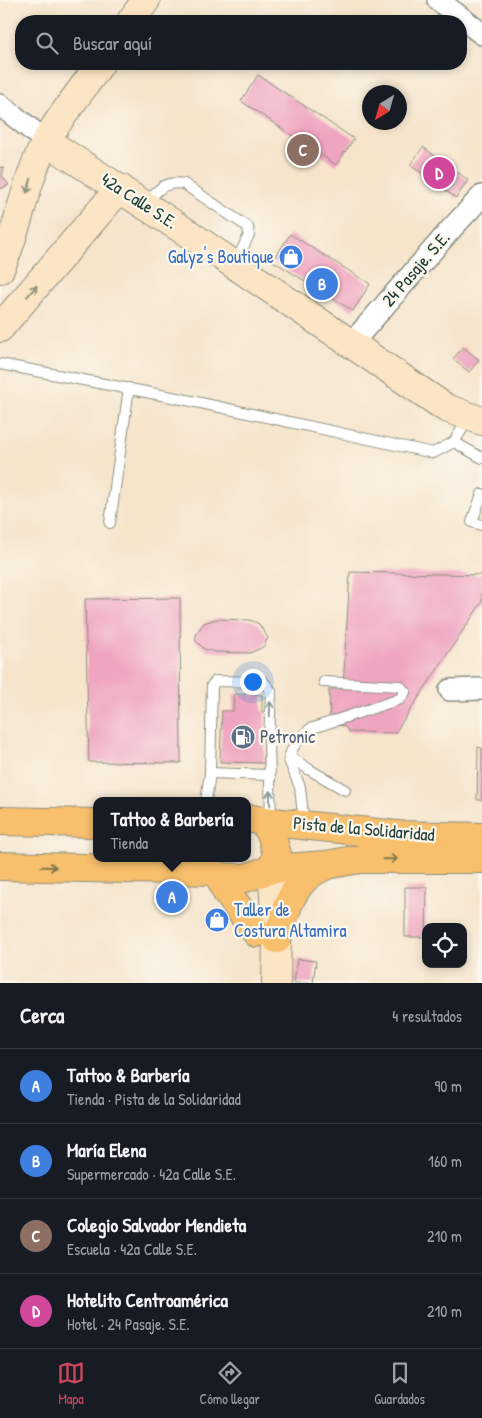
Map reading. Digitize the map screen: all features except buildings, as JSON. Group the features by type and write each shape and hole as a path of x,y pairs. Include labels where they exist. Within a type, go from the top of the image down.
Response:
{"main road":[{"name":"Pista de la Solidaridad","path":"260,820 398,835 482,837"},
{"path":"260,820 271,834 268,866 359,846 398,835"},
{"path":"0,821 93,823"},
{"name":"Pista de la Solidaridad","path":"0,866 212,869 245,878 268,866 326,866 360,859 482,859"},
{"path":"212,869 226,891 267,936 297,888 308,876 326,866"}],"street":[{"path":"135,15 146,0"},
{"path":"438,0 457,15"},
{"path":"467,22 482,34"},
{"path":"0,269 12,240 35,164 46,141 96,70"},
{"name":"42a Calle S.E.","path":"0,105 46,141 234,264 446,408 476,419"},
{"path":"0,328 120,188"},
{"name":"24 Pasaje. S.E.","path":"351,344 482,196"},
{"path":"450,690 482,689"},
{"path":"258,983 267,936 268,866"},
{"path":"267,936 276,983"}],"lane":[{"path":"144,204 164,185 174,182 184,184 242,222 248,227 249,235 234,264"},
{"path":"0,364 129,388 433,453 454,442 476,419"},
{"path":"110,523 129,388"},
{"path":"454,442 482,458"},
{"path":"482,494 472,522 482,525"},
{"path":"207,797 210,773 212,684 216,681 260,682 267,685 271,691 270,775 260,820"},
{"path":"304,824 300,787 289,760 289,756 299,738 310,729 400,699 405,692 400,686 324,682"},
{"path":"289,756 345,790"},
{"path":"210,773 270,775"}],"place":[{"name":"Colegio Salvador Mendieta","path":"303,150"},
{"name":"Hotelito Centroamérica","path":"439,173"},
{"name":"Galyz's Boutique","path":"291,257"},
{"name":"María Elena","path":"322,284"},
{"name":"Petronic","path":"243,737"},
{"name":"Tattoo & Barbería","path":"172,897"},
{"name":"Taller de Costura Altamira","path":"217,920"}]}
